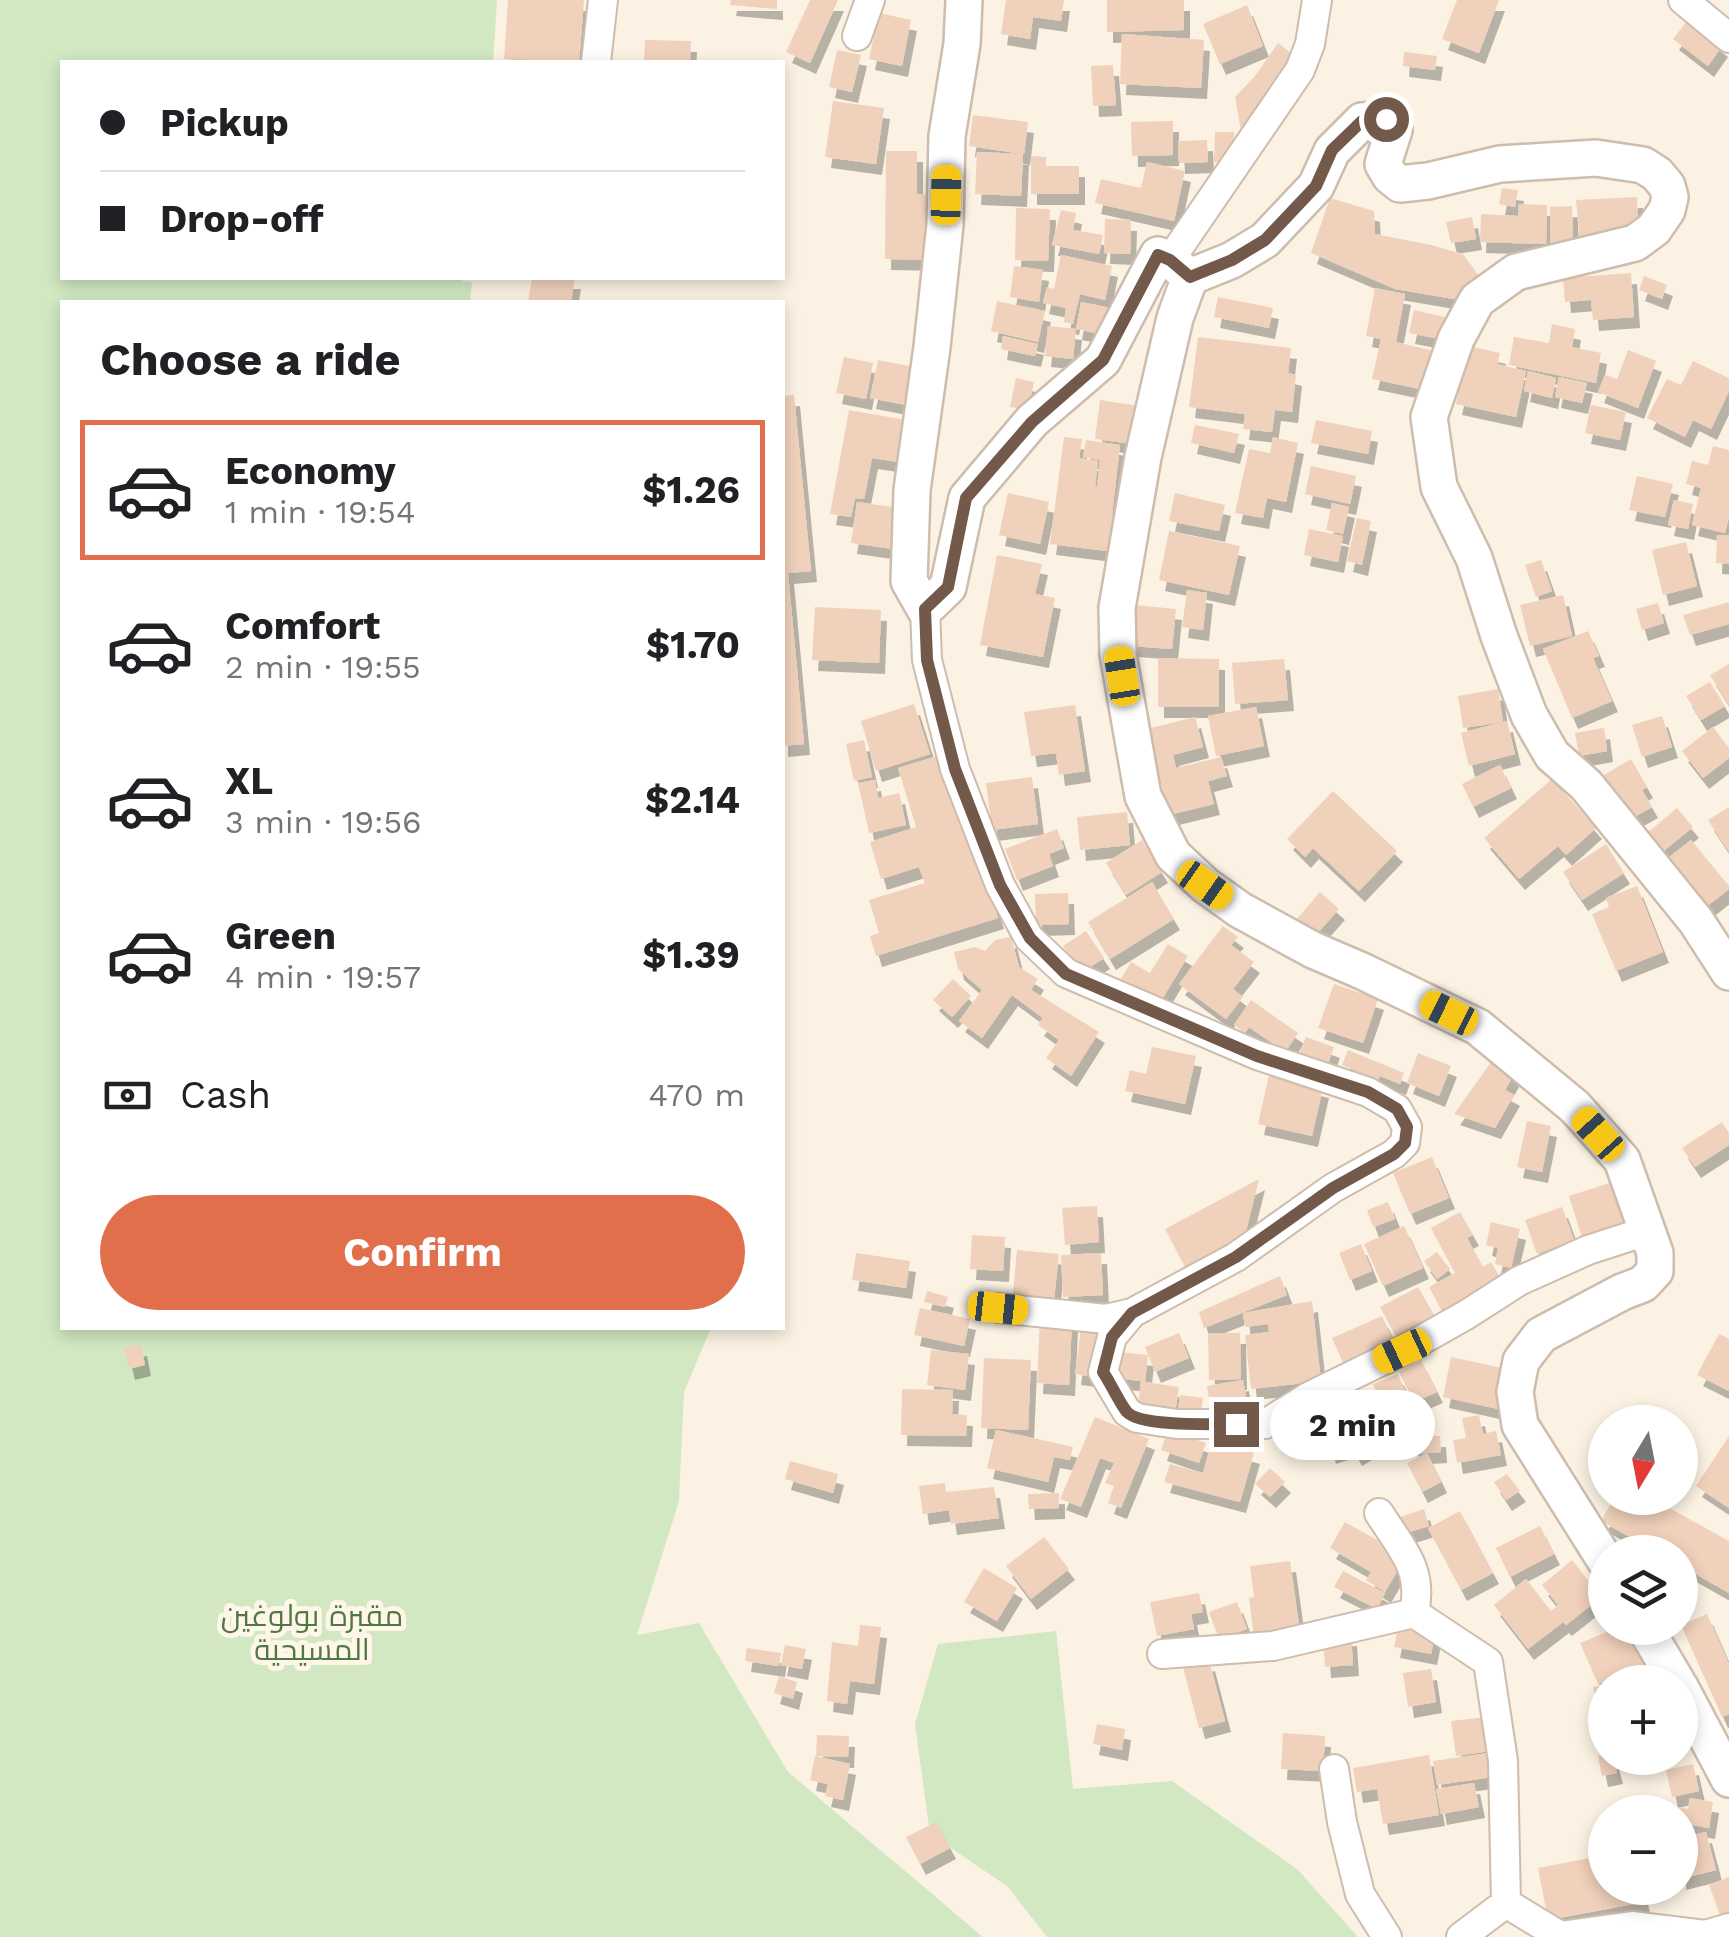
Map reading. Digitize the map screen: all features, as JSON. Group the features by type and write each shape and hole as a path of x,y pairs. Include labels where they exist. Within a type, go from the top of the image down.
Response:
{"street":[{"path":"596,60 602,0"},
{"path":"857,36 870,0"},
{"path":"964,0 962,44 947,136 945,225 912,490 909,581 925,609 927,660 955,769 1000,885 1030,938 1066,974 1257,1056 1368,1092 1397,1109 1407,1127 1405,1143 1394,1154 1333,1188 1236,1257 1132,1313 1106,1319 998,1308"},
{"path":"1318,0 1310,44 1300,70 1180,269 1175,318 1143,457 1117,608 1118,654 1125,699 1144,796 1174,855 1205,885 1240,910 1313,950 1478,1027 1575,1108 1622,1160 1655,1253 1655,1271 1643,1284 1541,1335 1521,1361 1515,1392 1520,1425 1589,1535"},
{"path":"1683,0 1729,38"},
{"path":"925,609 948,587 966,498 1032,422 1103,360 1158,255 1180,269 1232,260 1265,240 1316,186 1332,150 1362,121 1386,119 1394,130 1383,164 1400,184 1500,164 1596,158 1643,165 1657,174 1670,196 1667,210 1654,228 1635,243 1516,272 1477,300 1456,340 1430,417 1439,487 1474,558 1529,715 1552,755 1586,785 1696,921 1729,972"},
{"path":"1132,1313 1112,1337 1103,1372 1127,1412 1137,1418 1177,1424 1265,1424 1308,1397 1466,1315 1519,1281 1588,1250 1647,1231"},
{"path":"1379,1514 1408,1555 1417,1578 1414,1613"},
{"path":"1162,1654 1274,1646 1414,1613 1488,1662 1504,1760 1506,1903"},
{"path":"1698,1721 1729,1779"},
{"path":"1334,1769 1360,1894 1387,1937"},
{"path":"1506,1903 1560,1936 1632,1926 1705,1935 1729,1928"},
{"path":"1461,1937 1506,1903"}],"green space":[{"name":"مقبرة بولوغين المسيحية","path":"0,0 497,0 493,60 60,60 60,280 472,282 470,300 60,300 60,1330 710,1330 684,1392 679,1501 637,1635 699,1623 788,1772 983,1937 0,1937"},
{"path":"1056,1631 1073,1789 1172,1781 1297,1869 1358,1937 1047,1937 1007,1886 930,1834 915,1724 938,1644"}],"building":[{"path":"508,0 584,0 579,60 504,59"},
{"path":"731,0 777,0 777,9 730,5"},
{"path":"810,0 838,0 810,63 786,52"},
{"path":"1006,0 1064,0 1061,21 1033,17 1030,39 1001,34"},
{"path":"1107,0 1184,0 1184,30 1107,32"},
{"path":"1457,0 1499,0 1479,53 1442,39"},
{"path":"1247,5 1263,46 1220,64 1203,24"},
{"path":"879,13 911,20 902,66 869,59"},
{"path":"1688,20 1722,46 1708,66 1673,39"},
{"path":"1122,34 1204,40 1201,88 1120,84"},
{"path":"645,40 691,41 690,60 644,60"},
{"path":"1278,43 1300,60 1285,79 1271,85 1278,92 1243,143 1235,97"},
{"path":"837,50 861,55 852,92 829,87"},
{"path":"1404,52 1437,56 1435,70 1403,66"},
{"path":"1113,65 1116,105 1093,106 1091,66"},
{"path":"833,101 884,108 876,164 825,157"},
{"path":"973,115 1028,122 1024,154 969,146"},
{"path":"1173,121 1173,155 1132,156 1131,122"},
{"path":"1215,132 1234,132 1233,162 1214,162"},
{"path":"1207,140 1208,162 1179,163 1178,141"},
{"path":"886,151 917,151 917,194 937,195 936,260 885,259"},
{"path":"977,152 1023,154 1021,196 975,194"},
{"path":"1031,156 1046,157 1046,166 1079,166 1079,194 1031,194"},
{"path":"1147,162 1185,171 1174,221 1095,203 1101,179 1141,188"},
{"path":"1502,188 1518,190 1515,207 1499,204"},
{"path":"1637,197 1638,228 1580,243 1576,200"},
{"path":"1330,198 1374,211 1375,234 1463,254 1482,280 1460,300 1395,289 1311,253"},
{"path":"1519,204 1547,205 1546,244 1480,242 1481,214 1518,216"},
{"path":"1572,206 1573,244 1550,245 1550,207"},
{"path":"1016,208 1050,209 1048,261 1015,260"},
{"path":"1061,210 1076,213 1073,230 1103,235 1099,254 1052,245"},
{"path":"1472,217 1476,239 1451,243 1446,222"},
{"path":"1105,219 1131,220 1130,254 1104,253"},
{"path":"1061,255 1112,266 1105,300 1080,294 1073,324 1064,322 1066,308 1043,303 1047,287 1054,289"},
{"path":"1014,266 1043,270 1039,302 1010,297"},
{"path":"1631,273 1634,317 1593,320 1591,300 1565,302 1563,278"},
{"path":"1644,276 1667,285 1662,299 1639,290"},
{"path":"532,280 575,280 571,300 528,300"},
{"path":"1375,288 1405,294 1396,342 1434,351 1425,390 1372,379 1381,339 1366,336"},
{"path":"1218,297 1273,308 1269,328 1214,317"},
{"path":"997,301 1045,311 1038,342 991,331"},
{"path":"1081,302 1111,308 1106,335 1076,329"},
{"path":"1414,310 1449,318 1445,340 1409,333"},
{"path":"1552,324 1575,329 1572,347 1601,353 1596,383 1509,365 1514,337 1549,343"},
{"path":"1048,326 1076,329 1073,359 1045,356"},
{"path":"1003,336 1038,344 1035,356 1001,349"},
{"path":"1198,337 1291,348 1288,373 1296,375 1292,412 1275,410 1272,432 1243,429 1245,414 1189,407"},
{"path":"1469,346 1500,353 1497,364 1526,371 1516,417 1456,404"},
{"path":"1628,350 1656,361 1638,408 1598,392 1605,375 1617,379"},
{"path":"844,357 873,363 866,399 836,393"},
{"path":"878,360 919,368 911,406 870,398"},
{"path":"1693,361 1729,378 1729,391 1711,429 1693,420 1685,437 1647,418 1667,379 1681,385"},
{"path":"1528,371 1556,378 1552,398 1524,391"},
{"path":"1559,377 1587,383 1582,403 1555,397"},
{"path":"1016,378 1034,382 1028,410 1010,407"},
{"path":"794,395 811,571 788,573 804,744 785,746 785,396"},
{"path":"1100,400 1139,406 1133,444 1095,439"},
{"path":"1591,405 1626,412 1620,440 1585,433"},
{"path":"849,410 906,420 898,462 872,458 864,499 855,498 851,517 830,514"},
{"path":"1316,420 1372,431 1368,454 1311,443"},
{"path":"1195,425 1239,434 1234,453 1191,443"},
{"path":"1064,437 1082,439 1079,458 1098,461 1097,487 1100,460 1083,457 1086,440 1120,445 1112,515 1119,516 1115,552 1050,544"},
{"path":"1273,437 1298,443 1286,502 1267,498 1263,518 1235,513 1249,449 1270,453"},
{"path":"1713,446 1729,450 1729,517 1725,533 1692,525 1701,488 1686,484 1692,461 1708,465"},
{"path":"1311,466 1356,476 1350,504 1305,494"},
{"path":"1637,476 1673,484 1665,517 1629,510"},
{"path":"1008,493 1049,502 1040,544 999,535"},
{"path":"1175,493 1225,505 1219,531 1169,521"},
{"path":"1674,500 1693,504 1688,529 1668,525"},
{"path":"857,502 899,508 893,549 851,543"},
{"path":"1332,503 1349,507 1343,534 1326,530"},
{"path":"1357,518 1371,521 1362,565 1347,561"},
{"path":"1309,529 1343,536 1338,562 1304,555"},
{"path":"1169,531 1240,546 1229,595 1159,580"},
{"path":"1717,535 1729,535 1729,564 1716,563"},
{"path":"1686,542 1697,586 1663,595 1652,550"},
{"path":"997,555 1042,564 1035,594 1055,598 1043,657 980,645"},
{"path":"1541,560 1552,591 1536,597 1525,565"},
{"path":"1187,590 1207,593 1203,630 1182,627"},
{"path":"1563,595 1572,636 1530,646 1520,605"},
{"path":"1729,602 1729,624 1690,635 1683,615"},
{"path":"1658,603 1664,623 1642,630 1636,609"},
{"path":"1135,605 1176,609 1172,649 1131,646"},
{"path":"815,607 881,610 879,663 812,660"},
{"path":"1588,631 1599,656 1593,658 1612,701 1572,718 1543,649"},
{"path":"1158,658 1219,659 1219,707 1158,707"},
{"path":"1284,659 1288,700 1235,704 1232,663"},
{"path":"1729,664 1729,705 1710,675"},
{"path":"1710,682 1725,706 1701,720 1686,696"},
{"path":"1498,689 1503,722 1463,728 1458,696"},
{"path":"914,704 930,754 876,771 861,721"},
{"path":"1075,705 1085,771 1059,775 1056,753 1031,756 1024,712"},
{"path":"1256,707 1264,746 1216,756 1208,716"},
{"path":"1662,716 1672,747 1642,757 1632,725"},
{"path":"1195,717 1203,747 1173,755 1176,768 1221,757 1227,776 1208,781 1214,804 1169,815 1147,729"},
{"path":"1507,721 1515,754 1469,766 1461,733"},
{"path":"1713,727 1729,748 1729,758 1703,778 1682,751"},
{"path":"1604,728 1607,751 1579,756 1575,733"},
{"path":"864,740 872,777 854,781 846,744"},
{"path":"954,751 960,797 998,918 876,956 870,936 879,933 869,900 925,883 919,867 881,879 870,842 916,827 898,768"},
{"path":"1631,759 1647,787 1642,790 1652,807 1629,820 1604,775"},
{"path":"1500,765 1511,788 1473,807 1462,784"},
{"path":"1032,777 1038,824 992,830 986,783"},
{"path":"1552,779 1596,828 1566,855 1558,846 1519,879 1484,838"},
{"path":"875,780 878,798 899,793 906,825 869,833 858,783"},
{"path":"1333,791 1397,851 1359,891 1313,848 1305,857 1287,839"},
{"path":"1729,807 1729,852 1708,820"},
{"path":"1677,808 1693,827 1661,853 1646,834"},
{"path":"1127,812 1130,845 1080,850 1077,817"},
{"path":"1057,829 1064,848 1049,854 1053,866 1017,880 1005,849"},
{"path":"1142,840 1162,872 1126,895 1106,863"},
{"path":"1691,840 1729,886 1706,907 1667,859"},
{"path":"1606,844 1624,873 1582,900 1563,872"},
{"path":"1152,882 1174,919 1110,959 1088,922"},
{"path":"1637,886 1663,952 1616,971 1592,914 1609,907 1606,898"},
{"path":"1320,892 1339,909 1315,936 1296,920"},
{"path":"1068,893 1069,924 1036,925 1035,894"},
{"path":"1223,926 1238,937 1231,945 1254,962 1233,989 1243,997 1226,1019 1179,984"},
{"path":"1086,931 1104,958 1081,973 1063,946"},
{"path":"1011,937 1019,967 1038,979 1031,990 1099,1032 1071,1076 1046,1058 1059,1040 1038,1025 1043,1018 1012,995 982,1038 959,1021 982,990 958,969 954,952 975,947 985,951 995,940"},
{"path":"1168,944 1188,956 1158,1006 1119,982 1131,962 1150,973"},
{"path":"953,979 971,996 952,1017 933,1000"},
{"path":"1334,984 1378,999 1363,1043 1318,1028"},
{"path":"1251,1000 1298,1033 1285,1052 1249,1027 1245,1033 1234,1025"},
{"path":"1306,1037 1334,1047 1327,1066 1299,1055"},
{"path":"1152,1047 1196,1056 1185,1104 1125,1091 1130,1070 1146,1074"},
{"path":"1348,1050 1404,1073 1400,1084 1380,1076 1378,1080 1342,1065"},
{"path":"1418,1053 1451,1066 1439,1096 1407,1083"},
{"path":"1497,1054 1519,1066 1505,1090 1514,1095 1495,1128 1454,1114"},
{"path":"1269,1075 1323,1087 1312,1136 1258,1124"},
{"path":"1527,1121 1551,1126 1542,1172 1517,1167"},
{"path":"1722,1122 1729,1133 1729,1145 1695,1167 1682,1148"},
{"path":"1432,1157 1449,1198 1410,1214 1393,1173"},
{"path":"1625,1178 1639,1222 1583,1241 1569,1196"},
{"path":"1259,1179 1245,1235 1185,1267 1165,1229"},
{"path":"1388,1202 1395,1219 1373,1227 1367,1210"},
{"path":"1097,1206 1099,1242 1065,1245 1062,1208"},
{"path":"1562,1207 1574,1240 1537,1254 1525,1220"},
{"path":"1460,1212 1473,1235 1467,1238 1483,1267 1491,1262 1502,1281 1443,1313 1429,1287 1455,1273 1431,1228"},
{"path":"1491,1222 1520,1229 1511,1268 1495,1264 1498,1248 1486,1245"},
{"path":"1404,1226 1423,1268 1383,1286 1364,1244"},
{"path":"972,1235 1005,1237 1003,1271 970,1269"},
{"path":"1361,1244 1372,1271 1350,1280 1339,1253"},
{"path":"1017,1250 1059,1254 1053,1308 1012,1304"},
{"path":"1437,1252 1450,1269 1437,1279 1424,1261"},
{"path":"856,1253 910,1261 906,1288 852,1280"},
{"path":"1101,1253 1103,1295 1063,1297 1061,1255"},
{"path":"1280,1276 1287,1295 1204,1328 1199,1312"},
{"path":"1418,1287 1437,1320 1399,1341 1380,1307"},
{"path":"927,1291 948,1297 945,1307 924,1302"},
{"path":"1312,1301 1321,1381 1251,1389 1245,1335 1269,1332 1268,1324 1245,1327 1243,1313"},
{"path":"920,1308 970,1319 964,1346 914,1335"},
{"path":"1382,1316 1395,1344 1345,1367 1332,1338"},
{"path":"1040,1318 1072,1320 1069,1385 1037,1383"},
{"path":"1081,1328 1103,1331 1097,1377 1075,1374"},
{"path":"1179,1333 1189,1358 1155,1372 1145,1347"},
{"path":"1208,1333 1240,1333 1241,1379 1209,1380"},
{"path":"1719,1334 1729,1339 1729,1391 1697,1375"},
{"path":"141,1345 145,1365 129,1369 124,1348"},
{"path":"931,1350 969,1354 965,1390 927,1385"},
{"path":"1118,1352 1148,1355 1145,1382 1179,1387 1174,1420 1137,1415 1141,1381 1114,1378"},
{"path":"1451,1357 1511,1370 1503,1410 1443,1397"},
{"path":"984,1358 1031,1360 1028,1430 981,1428"},
{"path":"1421,1360 1437,1392 1414,1402 1399,1372"},
{"path":"1398,1374 1405,1390 1380,1400 1373,1384"},
{"path":"1243,1380 1249,1415 1212,1420 1207,1386"},
{"path":"902,1389 953,1390 952,1414 967,1415 966,1436 901,1435"},
{"path":"1180,1395 1203,1398 1200,1421 1177,1418"},
{"path":"1335,1408 1346,1448 1330,1453 1318,1413"},
{"path":"1479,1415 1483,1434 1496,1431 1501,1455 1457,1463 1453,1440 1466,1438 1462,1418"},
{"path":"1095,1417 1149,1439 1121,1508 1108,1503 1114,1486 1105,1483 1114,1463 1100,1458 1081,1507 1060,1499"},
{"path":"1363,1419 1376,1443 1356,1455 1342,1430"},
{"path":"996,1430 1073,1447 1070,1460 1054,1457 1048,1482 987,1468"},
{"path":"1168,1430 1206,1443 1199,1463 1161,1450"},
{"path":"1440,1436 1441,1452 1413,1454 1412,1437"},
{"path":"1729,1436 1729,1508 1698,1487"},
{"path":"1212,1441 1254,1453 1240,1502 1164,1482 1170,1464 1203,1473"},
{"path":"1427,1453 1441,1482 1422,1492 1407,1463"},
{"path":"790,1461 838,1474 833,1493 785,1479"},
{"path":"1270,1468 1285,1482 1270,1497 1255,1484"},
{"path":"1507,1474 1520,1491 1506,1500 1494,1482"},
{"path":"945,1483 946,1492 994,1487 999,1518 951,1524 949,1510 923,1514 919,1486"},
{"path":"1059,1493 1059,1508 1029,1509 1028,1494"},
{"path":"1424,1509 1429,1526 1396,1536 1391,1520"},
{"path":"1460,1511 1493,1573 1461,1590 1428,1528"},
{"path":"1604,1515 1682,1515 1729,1541 1729,1593 1698,1575 1698,1535 1626,1535 1601,1521"},
{"path":"1345,1522 1406,1556 1385,1592 1366,1580 1371,1572 1330,1548"},
{"path":"1540,1526 1554,1554 1510,1577 1496,1548"},
{"path":"1044,1537 1069,1569 1031,1599 1006,1566"},
{"path":"1572,1560 1588,1580 1588,1607 1528,1649 1494,1605 1526,1579 1551,1611 1558,1605 1542,1585"},
{"path":"1290,1561 1300,1632 1254,1638 1250,1566"},
{"path":"984,1568 1017,1588 997,1621 964,1602"},
{"path":"1343,1571 1385,1593 1377,1609 1334,1587"},
{"path":"1199,1593 1203,1612 1191,1614 1194,1629 1157,1636 1150,1602"},
{"path":"1237,1602 1247,1629 1219,1639 1209,1612"},
{"path":"1707,1614 1729,1664 1729,1714 1722,1717 1690,1645 1698,1645 1698,1618"},
{"path":"1399,1622 1436,1630 1431,1654 1394,1647"},
{"path":"860,1625 881,1627 874,1684 850,1681 847,1704 827,1701 832,1642 858,1646"},
{"path":"1351,1635 1353,1665 1325,1667 1323,1637"},
{"path":"1588,1640 1588,1645 1636,1645 1645,1665 1590,1665 1580,1643"},
{"path":"785,1645 806,1649 802,1669 781,1665"},
{"path":"747,1648 781,1653 779,1666 745,1661"},
{"path":"1209,1660 1225,1721 1199,1728 1183,1667"},
{"path":"1431,1669 1436,1702 1408,1707 1403,1673"},
{"path":"779,1676 797,1682 793,1699 774,1693"},
{"path":"1486,1717 1490,1751 1456,1756 1451,1721"},
{"path":"1097,1724 1125,1729 1122,1750 1093,1744"},
{"path":"1283,1733 1325,1736 1323,1771 1281,1769"},
{"path":"817,1735 849,1736 848,1757 816,1756"},
{"path":"1489,1753 1493,1777 1437,1785 1433,1761"},
{"path":"1429,1755 1439,1815 1383,1824 1377,1789 1357,1792 1353,1768"},
{"path":"815,1756 850,1764 843,1800 825,1796 828,1784 810,1780"},
{"path":"1667,1775 1695,1775 1699,1791 1672,1795"},
{"path":"1474,1783 1479,1807 1441,1814 1436,1789"},
{"path":"1698,1799 1713,1802 1709,1828 1698,1826"},
{"path":"936,1822 950,1848 920,1864 906,1837"},
{"path":"1706,1832 1716,1870 1698,1874 1698,1834"},
{"path":"1588,1858 1588,1905 1628,1905 1548,1920 1538,1868"},
{"path":"1729,1877 1729,1920 1723,1923 1709,1885"}],"route":[{"path":"1236,1424 1177,1424 1137,1418 1127,1412 1103,1372 1112,1337 1132,1313 1236,1257 1333,1188 1394,1154 1405,1143 1407,1127 1397,1109 1368,1092 1257,1056 1066,974 1030,938 1000,885 955,769 927,660 925,609 948,587 966,498 1032,422 1103,360 1158,255 1190,277 1232,260 1265,240 1316,186 1332,150 1362,121 1386,119"}]}
